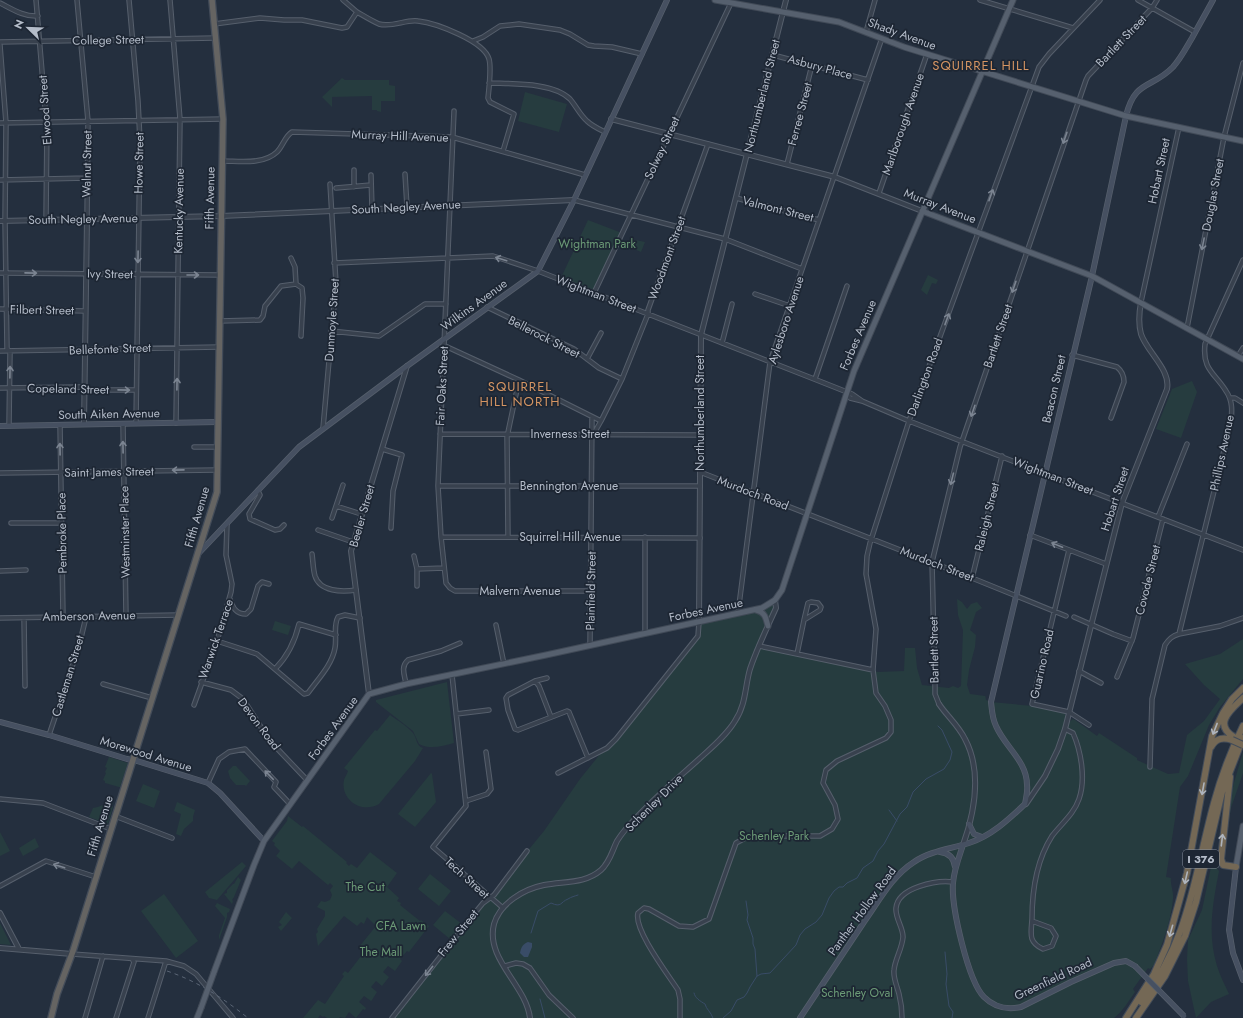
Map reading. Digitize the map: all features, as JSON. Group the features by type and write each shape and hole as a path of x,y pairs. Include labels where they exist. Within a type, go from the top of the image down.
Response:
{"highway":[{"name":"Fifth Avenue","path":"51,1018 57,994 72,954 217,492 223,118 212,0"},
{"path":"1127,1018 1156,971 1169,938 1187,873 1212,736 1220,718 1229,704 1243,688"},
{"path":"1243,698 1228,713 1224,724 1226,731 1233,739 1243,745"},
{"name":"I 376","path":"1127,1018 1156,981 1180,934 1191,901 1217,791 1229,757 1243,726"},
{"path":"1210,750 1214,743 1219,739 1225,738 1243,742"},
{"name":"I 376","path":"1136,1018 1165,976 1185,936 1198,893 1219,804 1234,759 1243,738"},
{"path":"1234,759 1230,775 1220,856 1223,865 1236,867"}],"main road":[{"name":"Wilkins Avenue","path":"198,554 299,447 487,307 538,271 574,200 667,0"},
{"name":"Shady Avenue","path":"715,0 839,22 927,54 1126,116 1243,141"},
{"name":"Forbes Avenue","path":"197,1018 264,841 369,694 406,684 753,610 767,606 775,600 782,590 854,371 1013,0"},
{"name":"Beacon Street","path":"1026,804 1027,785 1024,769 997,728 992,716 991,702 1072,355 1092,276 1126,116 1129,104 1135,93 1162,76 1173,67 1182,56 1213,0"},
{"name":"Murray Avenue","path":"922,211 1092,276 1207,340 1241,357"},
{"name":"South Aiken Avenue","path":"0,426 218,422"},
{"path":"753,610 761,611 764,614 768,626"},
{"name":"Morewood Avenue","path":"0,722 50,735 208,783 220,793 264,841"},
{"name":"Hobart Street","path":"964,845 984,837 1006,823 1026,804"},
{"path":"970,824 974,834 984,837"},
{"path":"1243,826 1241,852 1236,867 1229,930 1233,953 1243,980"},
{"name":"Panther Hollow Road","path":"800,1018 897,877 908,866 921,858 938,851 964,845"},
{"name":"Greenfield Road","path":"964,845 953,882 955,910 968,963 978,990 984,997 994,1004 1011,1008 1025,1005 1088,974 1124,960 1135,966 1186,1017"},
{"path":"938,851 944,852 951,856 955,862 956,869"}],"street":[{"name":"Elwood Street","path":"36,0 47,122 46,220"},
{"name":"Walnut Street","path":"77,0 88,121 86,178 84,424"},
{"name":"Howe Street","path":"129,0 140,120 136,423"},
{"name":"Kentucky Avenue","path":"170,0 180,119 176,422"},
{"path":"343,0 357,12 379,24 417,20 450,30 473,41 486,53 489,59 488,98 490,102 514,114 503,152"},
{"name":"Northumberland Street","path":"558,773 607,748 626,728 698,636 701,334 786,0"},
{"path":"866,32 875,0"},
{"path":"980,0 1073,28"},
{"name":"Darlington Road","path":"680,1018 680,999 678,990 643,934 637,921 638,913 644,908 648,909 679,926 693,927 709,920 736,843 750,836 820,836 832,829 838,819 836,805 823,783 826,770 837,761 886,738 891,732 890,720 885,706 876,693 873,670 876,629 866,574 867,556 871,538 909,421 1039,67 1048,54 1100,0"},
{"path":"1138,0 1195,32"},
{"name":"Bartlett Street","path":"939,704 935,694 932,562 962,441 1078,101 1088,76 1152,8 1157,0"},
{"path":"0,3 21,14 30,17 38,16"},
{"name":"Solway Street","path":"594,293 731,3"},
{"path":"214,24 260,18 302,20 342,28 347,27 357,12"},
{"path":"473,41 483,37 500,26 523,24 560,30 588,45 612,47 642,54"},
{"name":"College Street","path":"0,44 215,38"},
{"name":"Aylesboro Avenue","path":"738,613 770,362 882,38"},
{"path":"0,44 6,123 5,221 7,348 10,353 9,426"},
{"name":"Marlborough Avenue","path":"879,193 927,54"},
{"name":"Asbury Place","path":"773,55 868,80"},
{"name":"Douglas Street","path":"1187,328 1224,137 1243,63"},
{"name":"Ferree Street","path":"787,164 812,65"},
{"path":"489,83 532,85 557,91 566,95 570,99 586,121 605,132"},
{"name":"Fair Oaks Street","path":"450,588 446,583 444,568 438,486 454,111"},
{"path":"0,123 223,118"},
{"name":"Murray Avenue","path":"611,119 835,177 922,211"},
{"name":"Hobart Street","path":"1026,804 1045,776 1058,749 1065,729 1090,624 1122,503 1168,384 1167,376 1144,341 1140,332 1139,319 1141,302 1179,127"},
{"name":"Murray Hill Avenue","path":"222,161 254,161 269,157 277,152 292,132 452,137 585,176"},
{"name":"Woodmont Street","path":"592,435 601,421 622,379 648,314 648,310 708,144"},
{"path":"354,170 354,187"},
{"path":"405,174 407,207"},
{"path":"371,175 372,209"},
{"path":"0,180 86,178"},
{"name":"Dunmoyle Street","path":"323,428 336,283 330,211 330,184"},
{"path":"336,188 371,185"},
{"name":"Valmont Street","path":"736,198 819,220"},
{"name":"South Negley Avenue","path":"0,221 221,216 574,200 725,239 802,269"},
{"name":"Wightman Street","path":"334,263 493,256 538,271 701,334 856,396 862,401 909,421 1243,550"},
{"path":"291,258 295,267 296,284"},
{"name":"Phillips Avenue","path":"1179,634 1231,422 1232,411 1230,398 1213,376 1207,364 1204,350 1207,340 1243,260"},
{"name":"Ivy Street","path":"0,273 220,275"},
{"path":"220,321 260,320 263,316 265,306 281,286 296,284 302,288 303,298 301,336"},
{"path":"815,379 847,286"},
{"path":"755,294 790,306"},
{"path":"331,331 379,336 425,304 446,304"},
{"path":"722,343 732,304"},
{"name":"Bellerock Street","path":"487,307 574,350 600,368 622,379"},
{"name":"Filbert Street","path":"0,310 85,310"},
{"path":"588,359 601,333"},
{"path":"443,345 519,380 601,421"},
{"name":"Bellefonte Street","path":"0,351 220,347"},
{"path":"1241,357 1243,348"},
{"path":"1072,355 1117,367 1121,371 1124,382 1111,418"},
{"name":"Beeler Street","path":"369,694 351,551 407,366"},
{"path":"508,537 508,434 519,380"},
{"name":"Copeland Street","path":"0,388 81,387 87,390 136,390"},
{"path":"1230,398 1235,398 1243,402"},
{"name":"Plainfield Street","path":"590,645 592,417"},
{"name":"Westminster Place","path":"123,424 126,616"},
{"name":"Pembroke Place","path":"60,425 63,617"},
{"name":"Inverness Street","path":"440,434 700,435"},
{"path":"1158,517 1187,444"},
{"path":"194,447 218,447"},
{"path":"382,449 402,455 393,491 391,528"},
{"name":"Raleigh Street","path":"972,578 1002,456"},
{"name":"Saint James Street","path":"0,473 218,470"},
{"name":"Murdoch Road","path":"700,472 807,514"},
{"path":"332,518 343,485"},
{"name":"Bennington Avenue","path":"438,486 700,486"},
{"path":"258,491 260,495 249,514 250,519 275,530 280,529 284,525"},
{"path":"336,506 361,514"},
{"name":"Murdoch Street","path":"807,514 1055,610 1066,616"},
{"name":"Covode Street","path":"1117,677 1125,661 1132,641 1163,519"},
{"path":"11,523 62,523"},
{"name":"Warwick Terrace","path":"194,705 217,641 230,598 232,584 226,555 227,524"},
{"path":"318,530 353,542"},
{"path":"1030,535 1106,564"},
{"name":"Squirrel Hill Avenue","path":"441,537 700,538"},
{"path":"645,537 645,633"},
{"path":"1055,610 1069,550"},
{"path":"312,554 314,575 324,586 338,591 356,590"},
{"path":"414,556 417,569 417,586"},
{"path":"417,569 444,568"},
{"path":"0,570 26,570"},
{"path":"230,598 233,607 237,612 246,614 251,609 260,583 262,582 269,584"},
{"name":"Malvern Avenue","path":"450,588 455,590 591,591"},
{"name":"Schenley Drive","path":"530,1018 526,1002 496,952 493,936 496,919 503,908 512,899 535,888 543,885 587,879 602,869 608,862 622,834 641,812 730,729 741,709 748,676 776,608 775,600"},
{"path":"797,654 804,620 808,603 811,602 820,605 820,610 804,620"},
{"name":"Guarino Road","path":"1055,610 1032,704 1069,712"},
{"name":"Amberson Avenue","path":"0,618 179,615"},
{"path":"217,641 257,654 304,694 308,693 329,664 336,646 336,621 338,617 346,615 360,618"},
{"name":"Castleman Street","path":"50,735 86,616"},
{"path":"1074,617 1132,641"},
{"path":"24,618 25,686"},
{"path":"1150,767 1152,699 1165,645 1174,636 1179,634 1220,626 1243,618"},
{"path":"275,669 292,647 296,638 299,624 336,635"},
{"path":"496,625 504,664"},
{"path":"406,684 403,669 405,662 441,651 460,643"},
{"path":"760,646 873,670"},
{"path":"1079,671 1102,683"},
{"path":"452,675 466,801 487,794 491,789 486,752"},
{"path":"547,678 535,681 508,695 506,698 508,710 515,729 518,730 564,712 569,712 588,758"},
{"path":"535,681 539,686 551,717"},
{"name":"Devon Road","path":"202,682 231,690 243,700 270,741 307,780"},
{"path":"103,684 152,698"},
{"path":"939,704 956,724 966,740 976,777 970,824 964,845"},
{"path":"456,714 489,710"},
{"path":"1069,712 1089,725"},
{"path":"1032,921 1051,928 1056,936 1052,946 1043,950 1036,946 1032,941 1032,921 1033,888 1042,857 1052,837 1076,807 1080,798 1082,780 1076,740 1073,733 1065,729"},
{"path":"208,783 219,759 228,752 245,749 276,782 274,787 290,804"},
{"path":"0,799 43,803 111,829"},
{"name":"Tech Street","path":"466,801 466,806 433,847 489,898 503,908"},
{"path":"115,816 172,838"},
{"name":"Frew Street","path":"392,1018 483,903 494,895 527,851"},
{"path":"0,886 46,861 96,878"},
{"path":"902,1018 894,970 903,936 897,914 897,904 902,896 922,885 936,882 953,882"},
{"path":"0,913 19,949"},
{"path":"0,948 166,961 184,966 196,974 233,1018"},
{"path":"85,1018 103,956"},
{"path":"116,1018 134,962 132,959"},
{"path":"148,1018 166,961"},
{"path":"505,966 516,963 523,964 530,968 549,995 573,1018"}],"green space":[{"path":"342,78 345,80 389,80 389,85 395,86 395,101 381,101 381,112 372,110 372,96 332,97 332,107 322,97"},
{"path":"525,92 567,104 559,132 518,121"},
{"name":"Wightman Park","path":"588,220 622,233 594,293 560,280"},
{"path":"631,239 645,242 641,252 628,246"},
{"path":"928,275 938,280 936,284 932,283 927,295 921,290"},
{"path":"1192,381 1197,392 1181,438 1156,429 1172,389"},
{"name":"Schenley Park","path":"957,599 962,602 967,609 971,604 977,602 982,608 976,612 970,630 976,635 967,685 970,694 985,696 985,700 986,695 986,700 991,702 1033,706 1065,713 1065,719 1071,721 1072,719 1075,720 1097,736 1099,733 1137,758 1137,760 1168,774 1179,773 1187,735 1204,721 1220,699 1204,685 1185,664 1220,654 1243,639 1243,679 1220,707 1209,725 1188,776 1180,787 1166,877 1171,878 1173,899 1163,941 1154,965 1150,969 1148,968 1133,989 1135,992 1123,1009 1114,1018 394,1018 544,831 580,779 605,748 621,734 698,636 699,622 762,608 775,600 776,606 760,646 878,672 904,671 905,648 915,648 917,668 922,685 949,688 953,686 958,688 961,686 963,630 958,615"},
{"path":"275,621 291,626 288,635 272,630"},
{"path":"447,682 454,743 432,747 419,744 413,731 376,702 376,700"},
{"path":"390,715 411,730 419,746 423,748 415,761 379,804 372,807 359,806 345,794 344,780 348,771 344,768 375,730 377,731"},
{"path":"1243,752 1243,773 1231,808 1229,819 1229,800"},
{"path":"109,757 128,763 120,787 105,783 103,780 107,768 105,767"},
{"path":"233,766 236,766 250,781 246,786 236,785 230,778 228,771"},
{"path":"431,773 436,802 415,827 398,814"},
{"path":"143,784 160,791 154,808 136,801"},
{"path":"109,802 113,803 113,807 108,824 89,817 93,808"},
{"path":"177,802 195,810 193,821 184,829 181,836 176,834 181,814 174,811"},
{"path":"288,816 302,827 303,826 347,862 346,863 349,866 351,864 357,868 370,852 397,873 387,887 399,898 397,901 401,903 400,905 420,921 421,920 429,926 409,952 407,951 400,959 402,961 395,971 388,966 383,972 389,977 382,986 376,981 371,987 377,992 372,1000 371,1001 364,996 359,1002 366,1008 365,1010 363,1009 356,1018 349,1012 345,1018 327,1018 320,1015 318,1018 303,1018 318,1000 325,1004 344,976 342,974 345,971 348,973 365,951 359,947 376,926 367,917 364,924 361,922 357,926 344,916 318,946 316,934 318,932 317,929 325,916 325,911 317,907 321,901 325,902 330,900 332,895 330,890 333,886 330,883 328,885 299,861 292,869 276,856 280,851 272,841 287,821"},
{"path":"0,832 10,851 0,856"},
{"path":"35,838 39,847 23,856 19,848"},
{"path":"242,862 246,866 217,900 209,898 205,892"},
{"path":"1212,862 1219,871 1213,906 1212,942 1217,966 1229,994 1211,1002 1196,1018 1188,981 1188,940 1202,910"},
{"path":"430,874 451,891 439,906 418,889"},
{"path":"238,877 241,880 232,900 232,904 224,894 227,893 227,890 234,884"},
{"path":"164,894 198,941 176,958 141,911"},
{"path":"217,903 230,909 227,913 219,940 219,935 225,918 215,906"},
{"path":"445,911 462,924 450,939 433,925"},
{"path":"286,912 292,918 281,931 278,927 282,925 279,922"},
{"path":"0,923 11,945 0,944"}],"water":[{"path":"528,942 532,943 532,947 528,957 524,957 520,951"}],"waterway":[{"path":"723,1018 731,1011 737,1000 744,997 757,976 770,973 796,945 800,935 805,929 816,922 822,915 829,898 834,891 857,878 863,868 873,861 900,814 907,807 913,792 926,779 944,769 950,760 952,752 942,730 938,726"},
{"path":"889,810 897,821"},
{"path":"531,933 538,911 551,903 559,905 565,900 578,895"},
{"path":"746,901 748,915 747,920 755,949 757,976"},
{"path":"945,952 947,974 946,984 949,1006 953,1012 952,1018"},
{"path":"694,993 697,998 705,1004 713,1018"},
{"path":"540,999 545,1018"}],"railway":[{"path":"167,971 189,980 209,991 248,1018"}],"district":[{"name":"SQUIRREL HILL","path":"981,65"},
{"name":"SQUIRREL HILL NORTH","path":"520,394"}],"park label":[{"name":"The Cut","path":"365,887"},
{"name":"CFA Lawn","path":"401,926"},
{"name":"The Mall","path":"381,952"},
{"name":"Schenley Oval","path":"857,993"}]}
